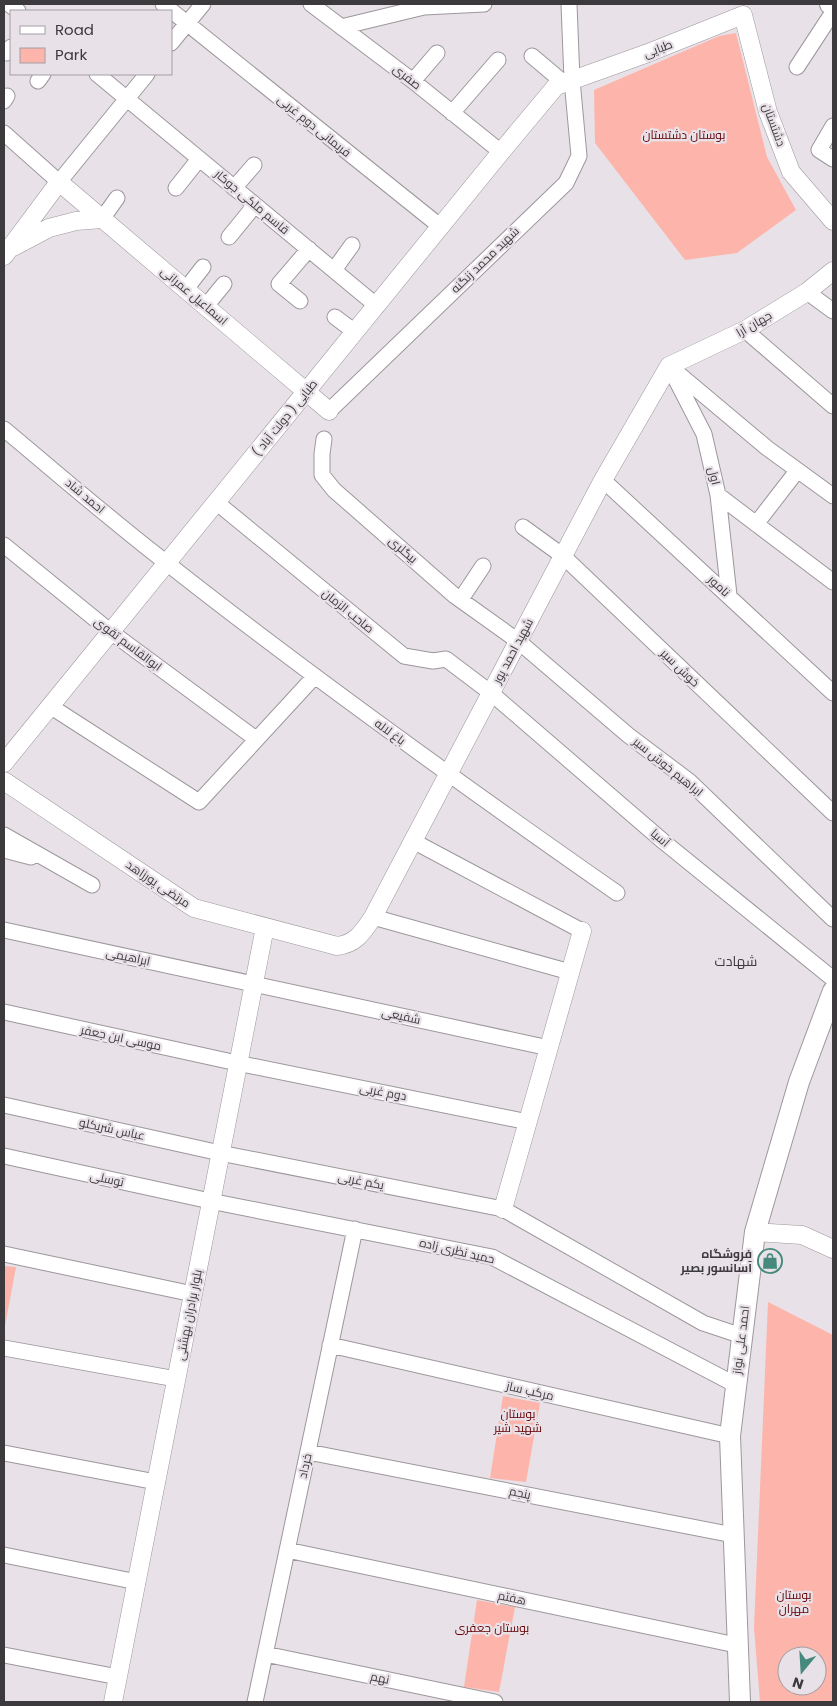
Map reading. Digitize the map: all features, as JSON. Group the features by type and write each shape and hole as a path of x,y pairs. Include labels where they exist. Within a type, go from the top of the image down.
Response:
{"main road":[{"name":"احمد علی نواز","path":"740,1702 736,1645 730,1436 742,1336 756,1232 799,1082 833,991"}],"street":[{"path":"172,42 203,4"},
{"name":"صفری","path":"311,4 413,81 501,152"},
{"path":"341,26 424,7 484,4"},
{"name":"شهید محمد زنگنه","path":"329,411 566,183 579,156 568,82 569,4"},
{"name":"طبایی","path":"568,82 648,53 745,9"},
{"name":"دشتستان","path":"745,9 768,112 791,172 833,221"},
{"name":"فریمانی دوم غربی","path":"172,12 441,227"},
{"path":"797,67 833,12"},
{"path":"413,81 437,53"},
{"path":"532,56 568,82"},
{"path":"452,113 498,60"},
{"name":"قاسم ملکی جوکار","path":"98,75 377,306"},
{"path":"5,250 146,75"},
{"name":"طبایی ( دولت آباد )","path":"4,763 501,152 556,86 568,82"},
{"path":"833,126 819,150 833,159"},
{"path":"7,142 59,182"},
{"path":"176,188 199,159"},
{"path":"234,188 254,165"},
{"name":"اسماعیل عمرانی","path":"59,182 329,411"},
{"path":"5,250 50,228 76,221 102,219 118,198"},
{"path":"229,236 254,205"},
{"path":"334,270 352,245"},
{"path":"300,301 279,284 309,249"},
{"path":"186,290 203,267"},
{"name":"جهان آرا","path":"669,366 745,330 807,292 833,271"},
{"path":"206,306 224,284"},
{"path":"807,292 833,312"},
{"path":"334,317 355,332"},
{"path":"745,330 833,406"},
{"path":"669,366 797,471 833,496"},
{"name":"شهید احمد پور","path":"359,938 373,918 603,480 669,366"},
{"name":"اول","path":"669,366 704,434 718,495 729,595"},
{"name":"احمد شاد","path":"4,429 167,564"},
{"name":"بیگلری","path":"324,439 322,475 334,490 461,599 518,641"},
{"path":"756,524 797,471"},
{"name":"نامور","path":"603,480 833,693"},
{"path":"718,495 833,582"},
{"name":"صاحب الزمان","path":"216,502 404,656 433,661 446,659 491,694"},
{"name":"خوش سیر","path":"523,527 563,556 833,813"},
{"name":"ابوالقاسم تقوی","path":"4,546 110,632 256,739"},
{"name":"باغ لاله","path":"167,564 448,775 618,893"},
{"path":"461,599 483,566"},
{"name":"ابراهیم خوش سیر","path":"518,641 624,731 688,781 833,919"},
{"path":"50,706 199,802 315,676"},
{"name":"آسیا","path":"491,694 664,842 833,979"},
{"name":"مرتضی پورزاهد","path":"4,781 194,908 337,946 347,945 359,938"},
{"path":"4,836 92,885"},
{"path":"413,841 582,931 503,1209"},
{"path":"4,850 48,861"},
{"path":"373,918 570,972"},
{"name":"بلوار برادران بهشتی","path":"114,1702 210,1201 265,927"},
{"name":"ابراهیمی","path":"4,930 253,984"},
{"name":"شفیعی","path":"253,984 549,1048"},
{"name":"موسی ابن جعفر","path":"4,1012 237,1063"},
{"name":"دوم غربی","path":"237,1063 528,1122"},
{"name":"عباس شریکلو","path":"4,1105 220,1153"},
{"name":"یکم غربی","path":"220,1153 503,1209 703,1324 742,1336"},
{"name":"توسلی","path":"4,1156 210,1201"},
{"name":"حمید نظری زاده","path":"210,1201 492,1257 736,1385"},
{"name":"خرداد","path":"255,1702 355,1229"},
{"path":"756,1232 802,1235 833,1250"},
{"path":"4,1254 193,1294"},
{"name":"مرکب ساز","path":"330,1345 730,1436"},
{"path":"4,1348 176,1380"},
{"name":"پنجم","path":"308,1452 733,1535"},
{"path":"4,1453 156,1482"},
{"name":"هفتم","path":"287,1550 736,1645"},
{"path":"4,1555 137,1582"},
{"name":"نهم","path":"265,1654 495,1702"},
{"path":"4,1655 118,1677"}],"green space":[{"name":"بوستان دشتستان","path":"736,33 767,157 796,210 737,253 685,260 595,143 594,90 719,36"},
{"path":"4,1266 16,1267 4,1331"},
{"name":"بوستان مهران","path":"768,1302 833,1335 833,1702 760,1702 754,1628"},
{"name":"بوستان شهید شیر","path":"503,1396 540,1403 526,1482 490,1478"},
{"name":"بوستان جعفری","path":"477,1600 515,1607 499,1692 464,1687"}],"place":[{"name":"فروشگاه آسانسور بصیر","path":"770,1261"}],"district":[{"name":"شهادت","path":"736,961"}]}
